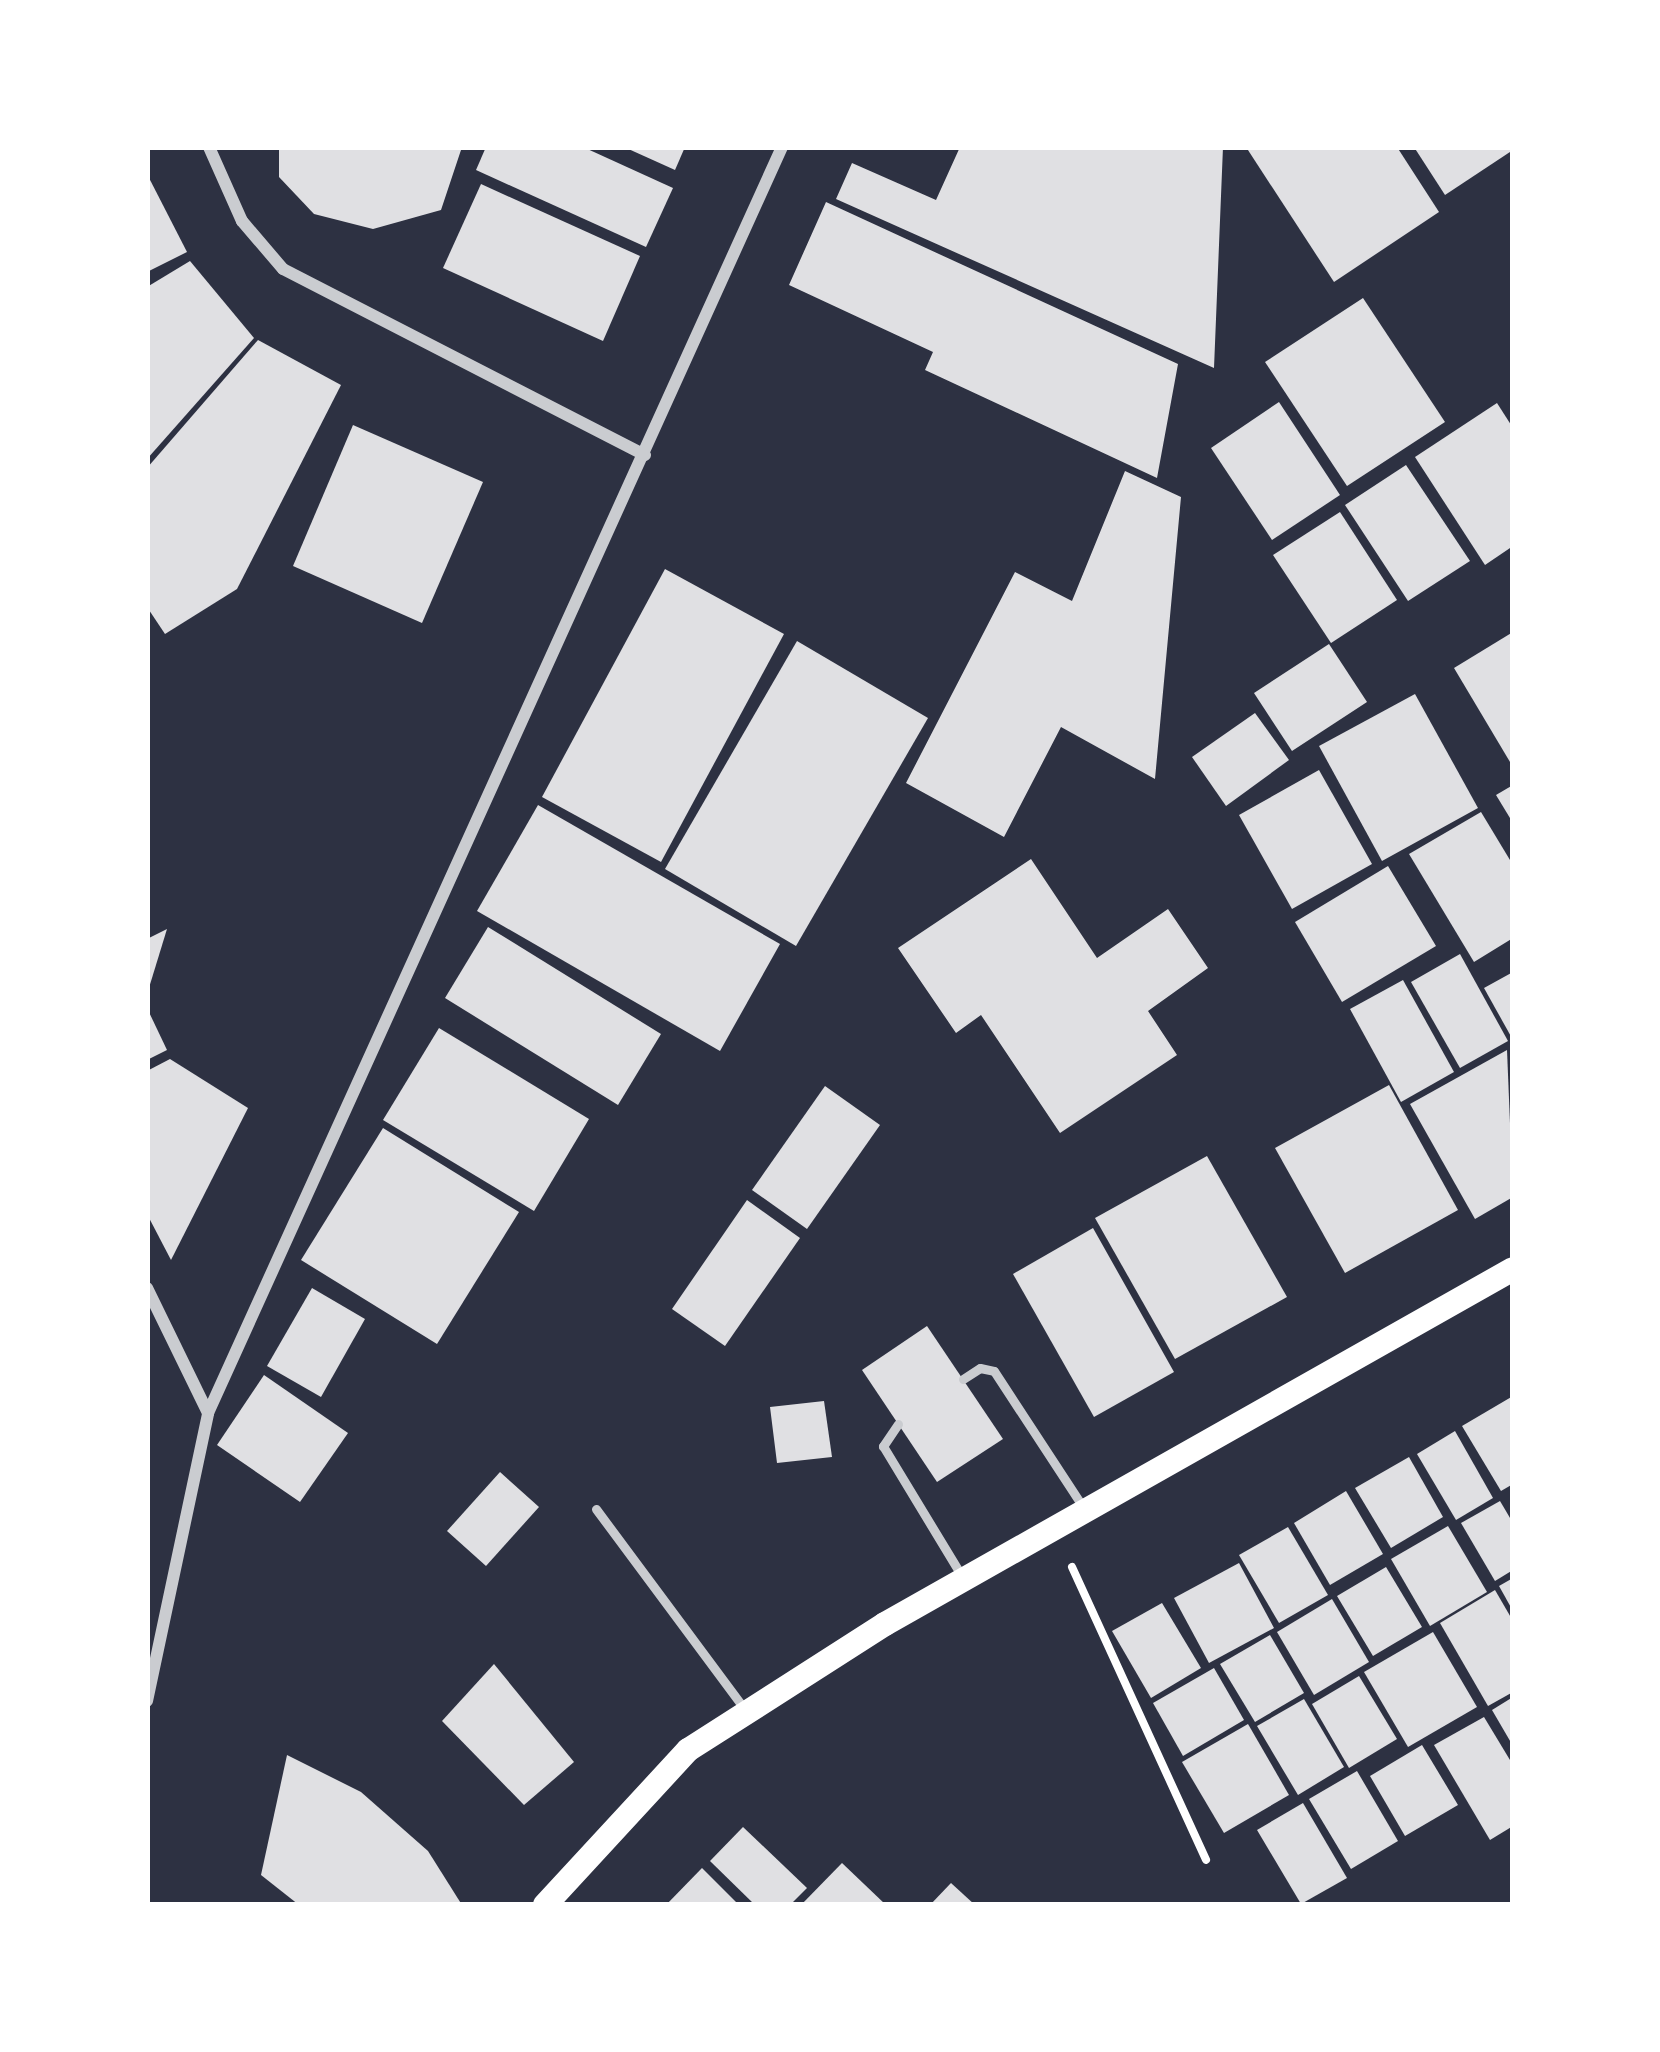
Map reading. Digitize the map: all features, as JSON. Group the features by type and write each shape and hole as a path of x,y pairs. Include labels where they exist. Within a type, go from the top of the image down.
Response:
{"main road":[{"path":"545,1905 688,1750 963,1580 1513,1269"}],"street":[{"path":"209,147 242,220 283,269 645,455"},
{"path":"147,1701 208,1413 782,147"},
{"path":"147,1288 208,1413"}],"lane":[{"path":"963,1379 980,1368 994,1371 1086,1511"},
{"path":"898,1424 883,1446 963,1580"},
{"path":"596,1509 747,1712"}],"path":[{"path":"1055,1528 1206,1860"}],"building":[{"path":"279,147 462,147 441,210 373,229 314,214 279,177"},
{"path":"486,147 583,147 673,188 646,247 476,170"},
{"path":"624,147 685,147 675,170"},
{"path":"960,147 1223,147 1214,368 836,199 852,163 936,200"},
{"path":"1246,147 1397,147 1439,212 1334,282"},
{"path":"1414,147 1513,147 1513,150 1445,195"},
{"path":"147,174 187,252 147,272"},
{"path":"481,184 640,256 603,341 443,268"},
{"path":"826,202 1178,364 1157,478 925,370 933,352 789,285"},
{"path":"190,261 254,338 147,459 147,287"},
{"path":"1363,298 1445,422 1347,486 1265,362"},
{"path":"258,340 341,385 237,589 165,634 147,607 147,468"},
{"path":"1279,402 1340,495 1272,540 1211,448"},
{"path":"1497,403 1513,428 1513,546 1485,565 1415,457"},
{"path":"353,425 483,482 422,623 293,566"},
{"path":"1406,465 1470,561 1408,601 1345,505"},
{"path":"1125,471 1181,497 1155,779 1061,727 1004,837 906,783 1015,572 1072,601"},
{"path":"1340,512 1397,600 1331,643 1273,555"},
{"path":"665,569 784,634 661,862 542,797"},
{"path":"1513,632 1513,767 1454,668"},
{"path":"797,641 928,718 796,946 665,869"},
{"path":"1329,644 1367,702 1292,751 1254,693"},
{"path":"1415,694 1478,808 1382,861 1319,746"},
{"path":"1255,713 1289,760 1226,806 1192,757"},
{"path":"1319,770 1372,864 1292,909 1239,815"},
{"path":"1513,785 1513,823 1496,795"},
{"path":"538,805 780,944 720,1051 477,911"},
{"path":"1481,812 1513,865 1513,938 1474,962 1409,854"},
{"path":"1031,859 1097,958 1168,909 1208,968 1148,1011 1177,1055 1060,1133 981,1015 956,1033 898,948"},
{"path":"1388,866 1436,946 1342,1002 1295,922"},
{"path":"488,927 661,1034 618,1105 445,998"},
{"path":"167,929 148,991 147,991 147,939"},
{"path":"1460,954 1508,1041 1460,1068 1411,982"},
{"path":"1513,972 1513,1040 1484,988"},
{"path":"1403,980 1454,1072 1401,1102 1350,1009"},
{"path":"147,1008 167,1050 147,1060"},
{"path":"439,1028 589,1119 534,1211 383,1120"},
{"path":"1507,1050 1513,1197 1475,1219 1410,1104"},
{"path":"170,1059 248,1108 171,1260 147,1214 147,1071"},
{"path":"1389,1085 1458,1210 1345,1273 1275,1148"},
{"path":"825,1086 880,1125 807,1229 752,1190"},
{"path":"383,1128 519,1212 437,1344 301,1260"},
{"path":"1207,1156 1287,1297 1175,1359 1095,1218"},
{"path":"747,1200 800,1238 725,1346 672,1309"},
{"path":"1093,1228 1174,1372 1094,1417 1013,1274"},
{"path":"312,1288 365,1319 321,1397 267,1366"},
{"path":"927,1326 1003,1439 937,1482 862,1370"},
{"path":"264,1375 348,1433 300,1502 217,1445"},
{"path":"1513,1396 1513,1484 1501,1491 1462,1426"},
{"path":"824,1401 832,1457 777,1463 770,1407"},
{"path":"1455,1431 1493,1498 1456,1520 1417,1454"},
{"path":"1409,1457 1443,1517 1391,1548 1355,1488"},
{"path":"500,1472 539,1507 486,1566 447,1531"},
{"path":"1346,1491 1383,1554 1330,1585 1294,1523"},
{"path":"1500,1501 1513,1523 1513,1570 1495,1581 1461,1523"},
{"path":"1448,1526 1487,1592 1430,1626 1391,1559"},
{"path":"1288,1527 1328,1595 1279,1623 1239,1555"},
{"path":"1239,1563 1274,1628 1209,1663 1174,1598"},
{"path":"1386,1567 1422,1627 1373,1656 1337,1596"},
{"path":"1513,1578 1513,1611 1499,1586"},
{"path":"1495,1590 1513,1621 1513,1692 1488,1706 1440,1623"},
{"path":"1332,1599 1369,1662 1314,1695 1277,1632"},
{"path":"1162,1603 1201,1668 1151,1698 1112,1631"},
{"path":"1433,1632 1477,1707 1408,1747 1364,1672"},
{"path":"1270,1635 1304,1693 1255,1722 1220,1664"},
{"path":"494,1664 574,1762 524,1805 442,1721"},
{"path":"1214,1668 1244,1720 1183,1756 1153,1703"},
{"path":"1359,1676 1397,1739 1349,1768 1312,1704"},
{"path":"1513,1697 1513,1746 1492,1710"},
{"path":"1304,1699 1344,1767 1298,1795 1257,1726"},
{"path":"1484,1717 1513,1765 1513,1826 1490,1840 1434,1745"},
{"path":"1248,1724 1289,1795 1224,1833 1182,1762"},
{"path":"1422,1745 1458,1805 1405,1836 1370,1776"},
{"path":"287,1755 361,1792 428,1851 462,1905 299,1905 261,1875"},
{"path":"1357,1771 1398,1841 1351,1869 1309,1799"},
{"path":"1303,1803 1347,1878 1301,1904 1257,1830"},
{"path":"743,1827 807,1888 790,1905 755,1905 710,1861"},
{"path":"842,1863 886,1905 801,1905"},
{"path":"702,1868 739,1905 666,1905"},
{"path":"951,1883 975,1905 930,1905"}]}
